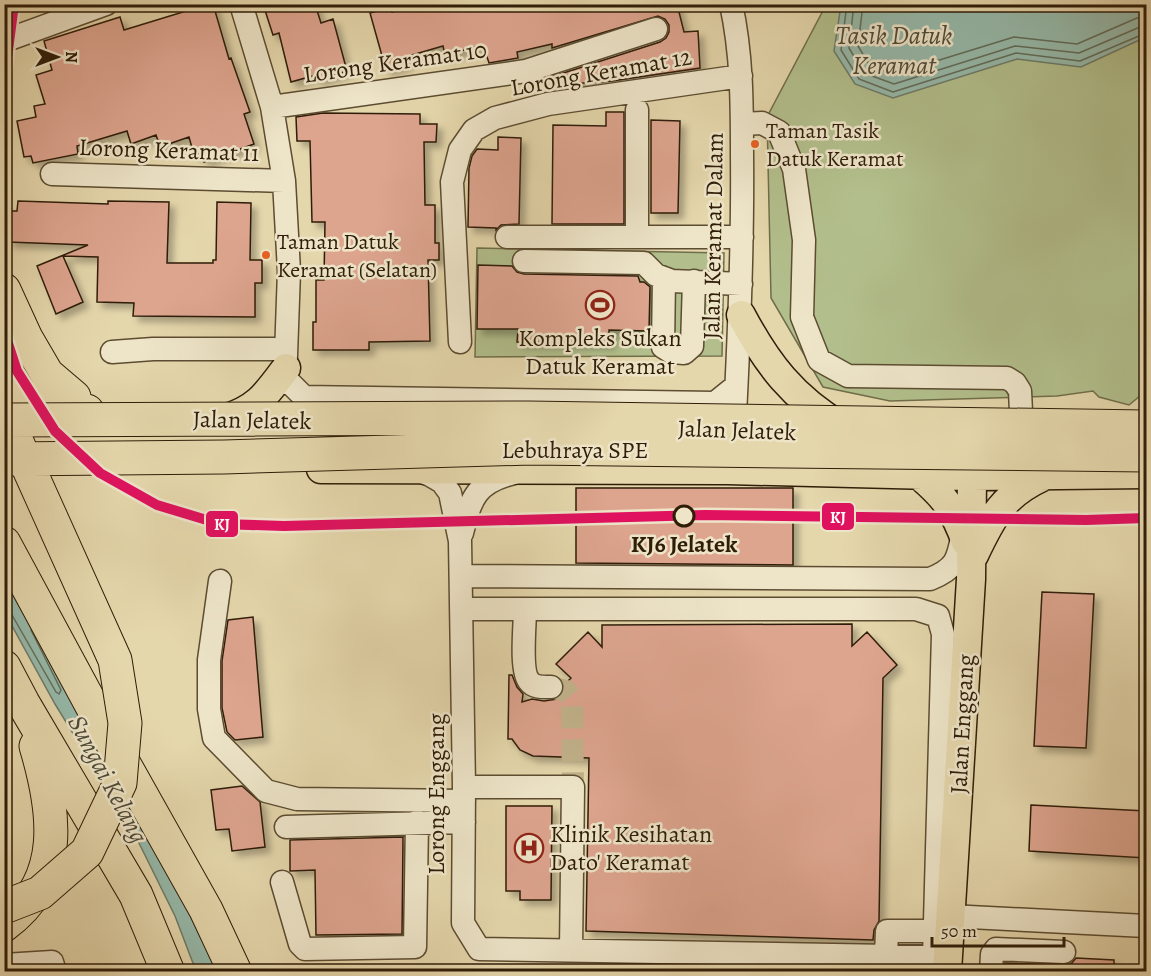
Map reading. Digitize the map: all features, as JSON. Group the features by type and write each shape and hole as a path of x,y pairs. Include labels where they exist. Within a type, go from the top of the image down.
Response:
{"highway":[{"path":"4,290 26,338 47,374 74,397 123,412 529,418"},
{"path":"4,907 40,893 87,852 120,783 126,723 115,660 54,528 7,411 15,395 104,415"},
{"name":"Lebuhraya SPE","path":"7,411 1146,428"},
{"name":"Lebuhraya SPE","path":"8,461 224,458 530,448 1146,455"},
{"path":"4,543 195,890 235,972"},
{"path":"4,667 136,895 168,972"},
{"path":"4,925 16,916 34,894 45,871 52,843 52,813 44,773 23,703"}],"main road":[{"path":"741,315 768,362 785,383 806,403 853,434"},
{"path":"219,421 239,415 253,407 269,390 286,365"},
{"name":"Jalan Jelatek","path":"104,415 219,421 734,428 853,434 1146,428"},
{"path":"286,421 298,441 314,458 336,470"},
{"name":"Jalan Enggang","path":"934,433 951,440 962,448 969,457 972,476 942,924 943,962"},
{"name":"Jalan Jelatek","path":"8,461 336,470 732,470 920,476 1146,474"},
{"path":"920,476 946,500 956,514 968,545 987,527 1007,499 1026,485 1044,476"}],"street":[{"path":"4,41 106,4"},
{"path":"241,4 272,107 284,181 289,271 286,421"},
{"name":"Jalan Keramat Dalam","path":"731,4 739,46 742,124 741,315 732,470"},
{"name":"Lorong Keramat 10","path":"272,107 526,70 656,28"},
{"path":"526,70 548,104"},
{"name":"Lorong Keramat 12","path":"460,342 452,182 460,150 474,130 495,118 548,104 741,76"},
{"path":"637,110 637,237"},
{"path":"742,124 762,123 779,132 794,169 804,240 802,317 819,360 848,376 1007,378 1015,383 1020,391 1022,432"},
{"name":"Lorong Keramat 11","path":"52,174 284,181"},
{"path":"507,237 742,237"},
{"path":"524,261 644,262 656,275 672,281 741,284"},
{"path":"664,278 663,347 671,352 684,353 692,346 694,281"},
{"path":"112,352 153,349 286,365"},
{"path":"286,365 304,397 715,403 736,386"},
{"name":"Lorong Enggang","path":"412,469 442,482 450,493 460,542 464,803 463,923 479,949 886,956 943,962"},
{"name":"Lorong Enggang","path":"460,542 468,509 475,494 484,484 499,476 530,469"},
{"path":"462,576 930,579 948,571 958,555 968,545"},
{"path":"220,581 209,660 209,709 214,738 266,791 297,799 464,803 573,787 572,950"},
{"path":"462,609 916,609 938,616 943,634 942,924"},
{"path":"525,610 525,671 529,681 537,687 551,687"},
{"path":"286,827 417,822 464,803"},
{"path":"282,882 300,944 304,949 415,947 417,822"},
{"path":"991,972 992,954 996,949 1056,951 1048,921"},
{"path":"886,956 887,931 942,924 1048,921 1146,926"},
{"path":"4,965 52,962 55,972"}],"green space":[{"name":"Taman Tasik Datuk Keramat","path":"826,5 1146,5 1146,391 1129,405 1099,397 1093,391 1057,396 890,401 823,387 771,298 767,117"},
{"name":"Kompleks Sukan Datuk Keramat","path":"477,248 724,253 722,356 475,357"}],"water":[{"name":"Tasik Datuk Keramat","path":"841,5 1146,5 1146,37 1081,67 1017,59 893,98 855,84 834,51"},
{"name":"Sungai Kelang","path":"4,565 187,909 217,971 196,971 175,916 134,833 55,704 5,613"}],"building":[{"path":"213,4 229,59 231,58 250,112 244,114 254,144 204,162 201,153 194,155 189,137 160,147 156,135 131,144 127,131 77,146 78,154 33,163 31,156 24,157 17,121 36,117 34,106 45,104 36,75 52,70 44,41 120,17 124,30"},
{"path":"263,4 315,4 321,23 333,19 347,71 318,80 316,75 291,82 279,33 273,35"},
{"path":"418,4 677,4 684,32 698,31 700,68 612,81 555,85 554,76 660,42 666,38 669,25 665,19 658,16 552,48 552,44 517,52 518,58 489,63 483,45 445,55 443,46 405,57 407,64 386,70 370,13 391,7 392,12"},
{"path":"606,112 624,112 624,224 552,224 553,125 606,126"},
{"path":"323,113 420,114 420,124 437,124 436,142 424,142 425,205 435,205 435,243 439,243 439,260 428,260 430,341 369,342 369,350 313,350 316,280 324,280 325,222 312,222 310,141 297,141 296,117"},
{"path":"651,120 680,121 678,213 651,213"},
{"path":"498,137 521,138 519,224 501,225 496,230 496,228 468,227 469,168 472,156 477,149 498,150"},
{"path":"18,201 108,204 108,201 169,202 167,263 213,263 213,260 216,260 217,202 251,203 250,260 262,260 262,283 255,283 255,317 133,316 134,303 97,302 98,257 63,256 83,302 56,314 37,266 88,245 8,242 9,211 17,211"},
{"path":"478,265 512,266 517,272 524,274 638,276 640,282 650,287 649,331 609,330 609,343 517,342 518,329 477,329"},
{"name":"KJ6 Jelatek","path":"576,488 793,488 793,565 576,563"},
{"path":"1042,592 1094,594 1086,748 1034,746"},
{"path":"253,617 263,737 235,740 227,732 222,708 222,661 228,620"},
{"path":"852,624 852,646 867,632 897,665 883,678 879,921 874,930 873,940 586,931 589,758 533,756 520,750 512,739 508,739 509,675 512,675 523,694 522,702 532,699 544,701 557,699 563,693 564,685 571,678 556,664 588,632 602,647 602,625"},
{"path":"242,786 260,802 265,847 232,851 229,829 216,830 211,790"},
{"path":"1031,805 1146,811 1146,858 1029,851"},
{"name":"Klinik Kesihatan Dato' Keramat","path":"506,806 552,806 551,900 520,900 520,891 506,891"},
{"path":"403,837 402,934 316,935 315,870 290,871 290,840"},
{"path":"1076,958 1114,960 1114,972 1005,972 1005,963 1063,965 1071,964"}],"tunnel":[{"path":"551,687 566,691 572,699 573,787"}],"transit line":[{"name":"KJ","path":"4,81 14,4"},
{"name":"KJ","path":"4,331 17,371 55,431 100,473 157,505 220,524 284,526 705,515 1086,520 1146,518"}],"place":[{"name":"Taman Tasik Datuk Keramat","path":"755,144"},
{"name":"Taman Datuk Keramat (Selatan)","path":"266,255"},
{"name":"Kompleks Sukan Datuk Keramat","path":"600,305"},
{"name":"KJ6 Jelatek","path":"684,516"},
{"name":"Klinik Kesihatan Dato' Keramat","path":"529,848"}]}
